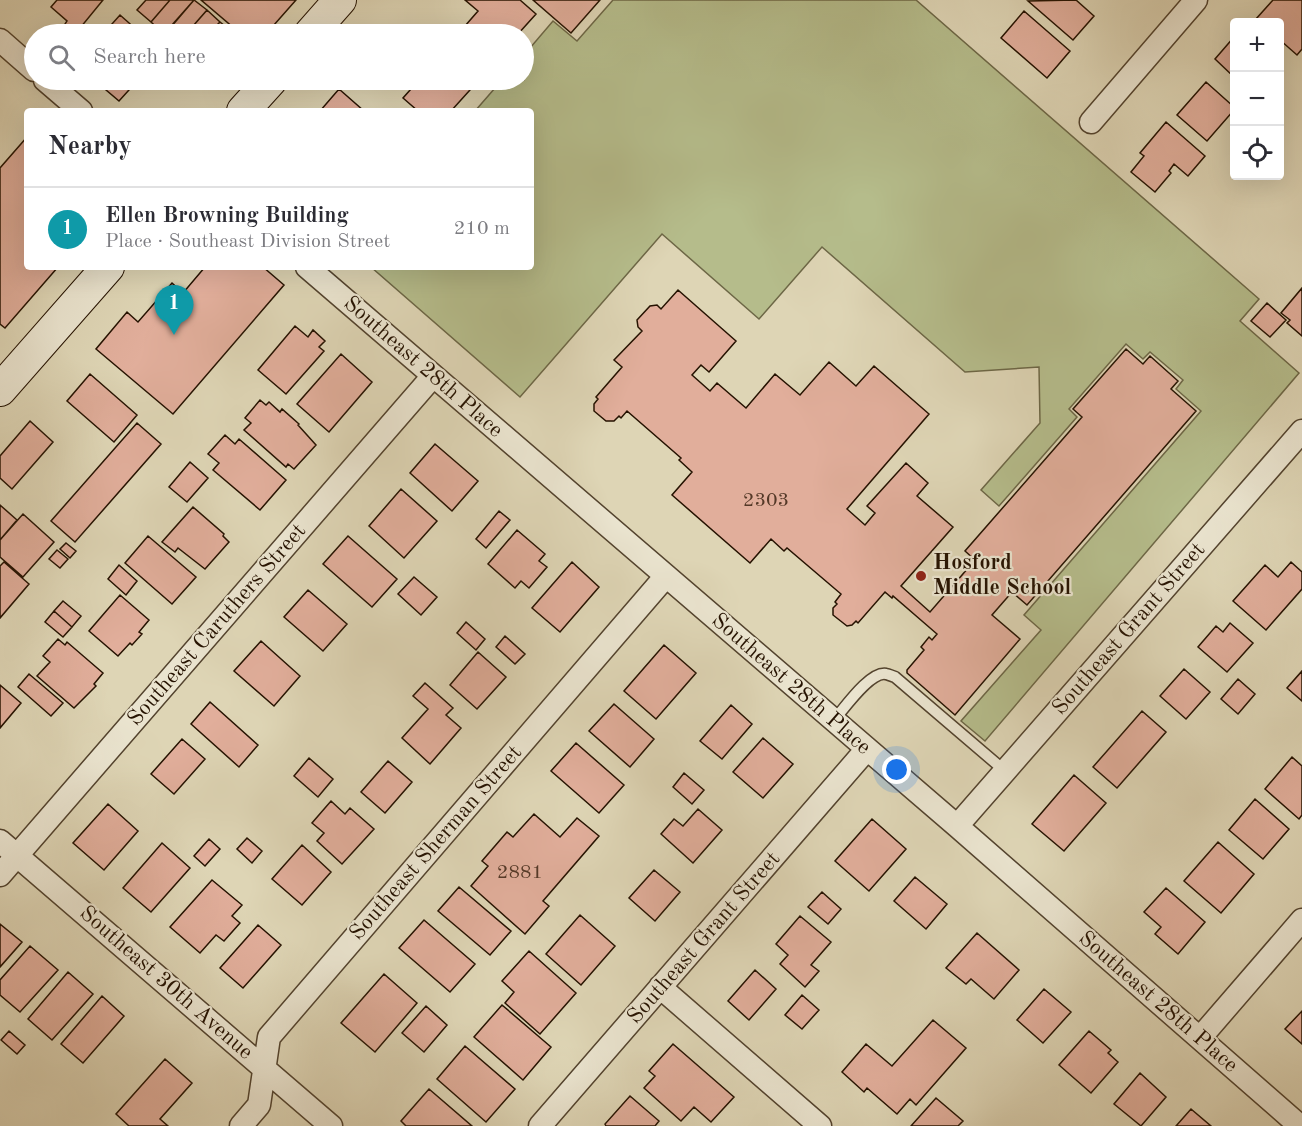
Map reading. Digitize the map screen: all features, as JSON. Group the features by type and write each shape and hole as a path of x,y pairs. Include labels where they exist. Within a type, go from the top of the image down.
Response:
{"main road":[{"path":"319,24 340,0"},
{"path":"246,108 262,90"},
{"path":"0,390 105,270"}],"street":[{"path":"1091,122 1196,0"},
{"path":"0,40 24,61"},
{"path":"57,90 78,108"},
{"name":"Southeast 28th Place","path":"310,270 957,826 1300,1126"},
{"name":"Southeast Caruthers Street","path":"0,875 8,848 433,376"},
{"name":"Southeast Grant Street","path":"957,826 1302,431"},
{"name":"Southeast Sherman Street","path":"241,1126 259,1105 269,1036 666,576"},
{"name":"Southeast Grant Street","path":"540,1126 867,749"},
{"name":"Southeast 30th Avenue","path":"8,848 331,1126"},
{"path":"1200,1038 1302,920"},
{"path":"660,987 820,1126"}],"lane":[{"path":"834,720 869,680 878,674 887,674 895,677 1005,771"}],"green space":[{"path":"613,0 916,0 1259,299 1240,321 1299,373 985,741 961,721 1041,630 1024,615 1201,411 1176,389 1183,380 1150,352 1143,359 1126,344 1069,409 1077,417 999,506 981,490 1040,423 1039,367 965,372 822,247 759,319 662,234 520,397 374,270 534,270 534,108 478,108 493,90 534,90 534,43 553,21 577,41"}],"building":[{"path":"57,0 103,0 83,24 65,24 67,21 51,7"},
{"path":"146,0 170,0 151,22 137,10"},
{"path":"170,0 194,0 173,24 151,22"},
{"path":"194,0 207,10 195,24 174,24"},
{"path":"201,0 296,0 275,24 229,24"},
{"path":"465,0 520,0 536,14 527,24 467,24 478,11"},
{"path":"533,0 600,0 571,33"},
{"path":"1076,0 1094,16 1073,40 1028,1"},
{"path":"1273,0 1302,0 1302,49 1297,55 1284,44 1284,18 1257,18"},
{"path":"207,10 220,22 218,24 195,24"},
{"path":"1024,11 1070,51 1047,78 1001,38"},
{"path":"120,15 130,24 112,24"},
{"path":"1230,42 1230,73 1215,59"},
{"path":"1206,82 1230,103 1230,115 1207,141 1177,115"},
{"path":"106,90 129,90 119,101"},
{"path":"340,90 361,108 323,108"},
{"path":"410,90 470,90 454,108 415,108 403,98"},
{"path":"1166,122 1205,156 1188,176 1174,164 1169,171 1171,173 1155,192 1131,172 1144,156 1140,153"},
{"path":"24,140 24,270 55,270 5,328 0,324 0,168"},
{"path":"202,270 266,270 284,285 173,414 96,349 127,312 138,322 172,283 183,293"},
{"path":"1302,288 1302,336 1287,323 1290,320 1281,313"},
{"path":"678,290 736,341 709,372 701,365 692,375 710,391 717,383 746,408 775,374 800,395 829,362 856,386 874,366 929,414 847,509 865,525 875,513 867,506 906,463 928,483 917,496 953,527 901,586 930,612 975,560 965,551 1082,417 1073,409 1126,349 1143,364 1150,356 1178,381 1171,389 1196,411 1027,605 1012,592 992,615 1020,639 955,715 907,673 924,650 921,647 929,637 932,640 937,634 893,596 892,598 885,592 858,623 856,621 847,626 833,615 833,608 837,604 835,602 841,594 787,548 784,551 771,539 750,563 672,495 692,472 679,460 681,458 627,411 621,418 619,416 614,421 606,421 594,411 594,404 598,399 596,397 622,367 614,360 642,331 638,327 637,320 650,306 657,305 661,309"},
{"path":"1267,303 1286,320 1270,337 1251,321"},
{"path":"295,326 308,337 313,330 325,341 319,347 324,351 286,394 258,370"},
{"path":"341,354 372,382 329,432 297,404"},
{"path":"90,374 137,415 114,442 67,401"},
{"path":"260,400 266,405 269,402 280,412 282,409 299,424 316,445 294,469 288,464 286,467 244,430 251,423 245,418"},
{"path":"30,421 53,442 12,489 0,478 0,456"},
{"path":"137,423 161,444 75,542 51,521"},
{"path":"225,435 235,444 239,439 286,480 260,510 213,470 219,463 208,454"},
{"path":"435,444 478,481 452,511 410,473"},
{"path":"190,462 208,478 187,502 169,487"},
{"path":"401,489 437,521 404,558 369,526"},
{"path":"0,505 17,520 0,540"},
{"path":"193,507 224,534 223,536 229,542 205,569 178,548 175,552 162,542"},
{"path":"499,511 510,520 486,548 476,539"},
{"path":"23,514 54,542 23,577 0,557 0,540"},
{"path":"517,530 545,554 539,561 547,567 529,588 521,581 515,588 488,564"},
{"path":"148,536 196,577 172,604 125,563"},
{"path":"348,536 397,579 372,607 323,564"},
{"path":"66,543 76,551 70,558 60,549"},
{"path":"57,550 68,559 60,568 49,559"},
{"path":"4,562 29,584 0,618 0,566"},
{"path":"572,562 599,587 560,632 532,608"},
{"path":"1291,562 1302,572 1302,589 1266,630 1233,601 1265,565 1278,577"},
{"path":"119,565 137,581 126,595 108,579"},
{"path":"414,577 437,597 421,615 398,594"},
{"path":"308,590 347,624 323,651 284,617"},
{"path":"120,595 149,620 139,632 142,634 118,656 89,631"},
{"path":"63,601 81,616 72,627 54,611"},
{"path":"54,611 72,627 63,637 45,622"},
{"path":"466,622 485,639 476,650 457,633"},
{"path":"1230,623 1253,643 1227,672 1198,647 1216,626 1223,632"},
{"path":"505,636 525,654 515,664 496,647"},
{"path":"58,639 65,645 67,642 103,673 94,684 96,686 74,708 37,676 50,662 43,656"},
{"path":"261,641 300,676 274,706 234,671"},
{"path":"664,645 696,673 656,719 624,691"},
{"path":"478,652 506,677 477,709 450,685"},
{"path":"1184,669 1210,692 1186,719 1160,696"},
{"path":"1302,671 1302,701 1287,688"},
{"path":"29,674 63,703 51,716 18,687"},
{"path":"1238,679 1255,694 1238,714 1221,699"},
{"path":"425,683 453,708 446,715 461,728 430,764 402,738 428,709 413,696"},
{"path":"0,685 21,703 0,728"},
{"path":"210,702 258,745 239,767 191,724"},
{"path":"614,704 654,739 630,767 589,731"},
{"path":"731,705 752,724 722,759 700,741"},
{"path":"1142,711 1166,732 1117,788 1093,767"},
{"path":"763,738 793,764 763,798 733,772"},
{"path":"182,739 205,759 174,794 151,774"},
{"path":"576,743 624,785 599,813 551,771"},
{"path":"1292,757 1302,766 1302,815 1299,819 1265,789"},
{"path":"309,758 333,779 318,797 294,776"},
{"path":"388,761 412,782 385,813 361,792"},
{"path":"684,773 704,790 692,804 673,787"},
{"path":"1074,775 1106,803 1064,851 1032,824"},
{"path":"1255,799 1289,829 1263,859 1229,830"},
{"path":"331,801 345,814 350,808 374,829 342,864 317,841 324,833 312,823"},
{"path":"108,804 138,831 104,870 73,843"},
{"path":"698,809 722,830 693,863 661,834 674,819 683,826"},
{"path":"534,814 560,837 577,818 599,836 543,901 549,906 525,934 471,886 488,866 482,861 507,832 513,837"},
{"path":"872,819 906,849 869,891 835,861"},
{"path":"247,838 262,851 252,863 237,849"},
{"path":"209,839 220,849 205,866 194,856"},
{"path":"1218,842 1254,874 1221,913 1184,881"},
{"path":"162,843 190,868 151,912 123,888"},
{"path":"302,845 331,872 302,905 272,879"},
{"path":"654,870 680,892 655,921 629,898"},
{"path":"915,877 947,904 926,929 894,901"},
{"path":"212,880 242,905 232,916 240,923 224,941 216,935 200,953 170,927"},
{"path":"459,887 511,931 490,955 438,911"},
{"path":"1166,888 1205,922 1178,954 1155,934 1161,927 1144,912"},
{"path":"822,892 841,909 828,924 808,907"},
{"path":"580,915 615,946 581,985 546,954"},
{"path":"800,916 831,942 811,965 819,971 805,987 780,964 788,955 776,944"},
{"path":"424,920 475,964 450,992 399,948"},
{"path":"0,924 22,942 0,967"},
{"path":"258,925 281,945 243,988 220,968"},
{"path":"977,933 1019,970 994,999 971,979 966,984 946,968"},
{"path":"30,946 58,970 20,1012 0,995 0,980"},
{"path":"529,951 576,993 540,1034 505,1003 514,992 502,981"},
{"path":"755,970 776,989 749,1020 728,1001"},
{"path":"68,972 93,994 52,1040 28,1019"},
{"path":"384,974 417,1003 375,1052 341,1023"},
{"path":"1044,989 1071,1012 1043,1043 1017,1020"},
{"path":"802,995 819,1010 802,1029 785,1015"},
{"path":"102,996 124,1016 83,1063 61,1044"},
{"path":"502,1005 551,1047 523,1080 474,1037"},
{"path":"426,1006 447,1025 424,1052 402,1033"},
{"path":"1302,1011 1302,1044 1285,1029"},
{"path":"933,1020 966,1048 916,1105 910,1099 897,1114 867,1088 864,1092 842,1072 866,1044 892,1066"},
{"path":"9,1031 25,1045 17,1054 1,1040"},
{"path":"1089,1031 1111,1050 1108,1053 1118,1062 1091,1093 1059,1065"},
{"path":"673,1044 734,1097 711,1122 694,1107 681,1121 644,1088 655,1076 649,1071"},
{"path":"465,1046 515,1089 486,1122 437,1079"},
{"path":"165,1059 192,1083 160,1119 168,1126 129,1126 116,1114"},
{"path":"1140,1073 1166,1097 1141,1126 1114,1104"},
{"path":"429,1089 472,1126 406,1126 401,1121"},
{"path":"630,1096 659,1121 655,1126 606,1126 605,1124"},
{"path":"936,1098 963,1121 958,1126 911,1126"},
{"path":"1191,1109 1211,1126 1176,1126"}],"place":[{"name":"Ellen Browning Building","path":"174,335"},
{"name":"Hosford Middle School","path":"921,576"}]}
